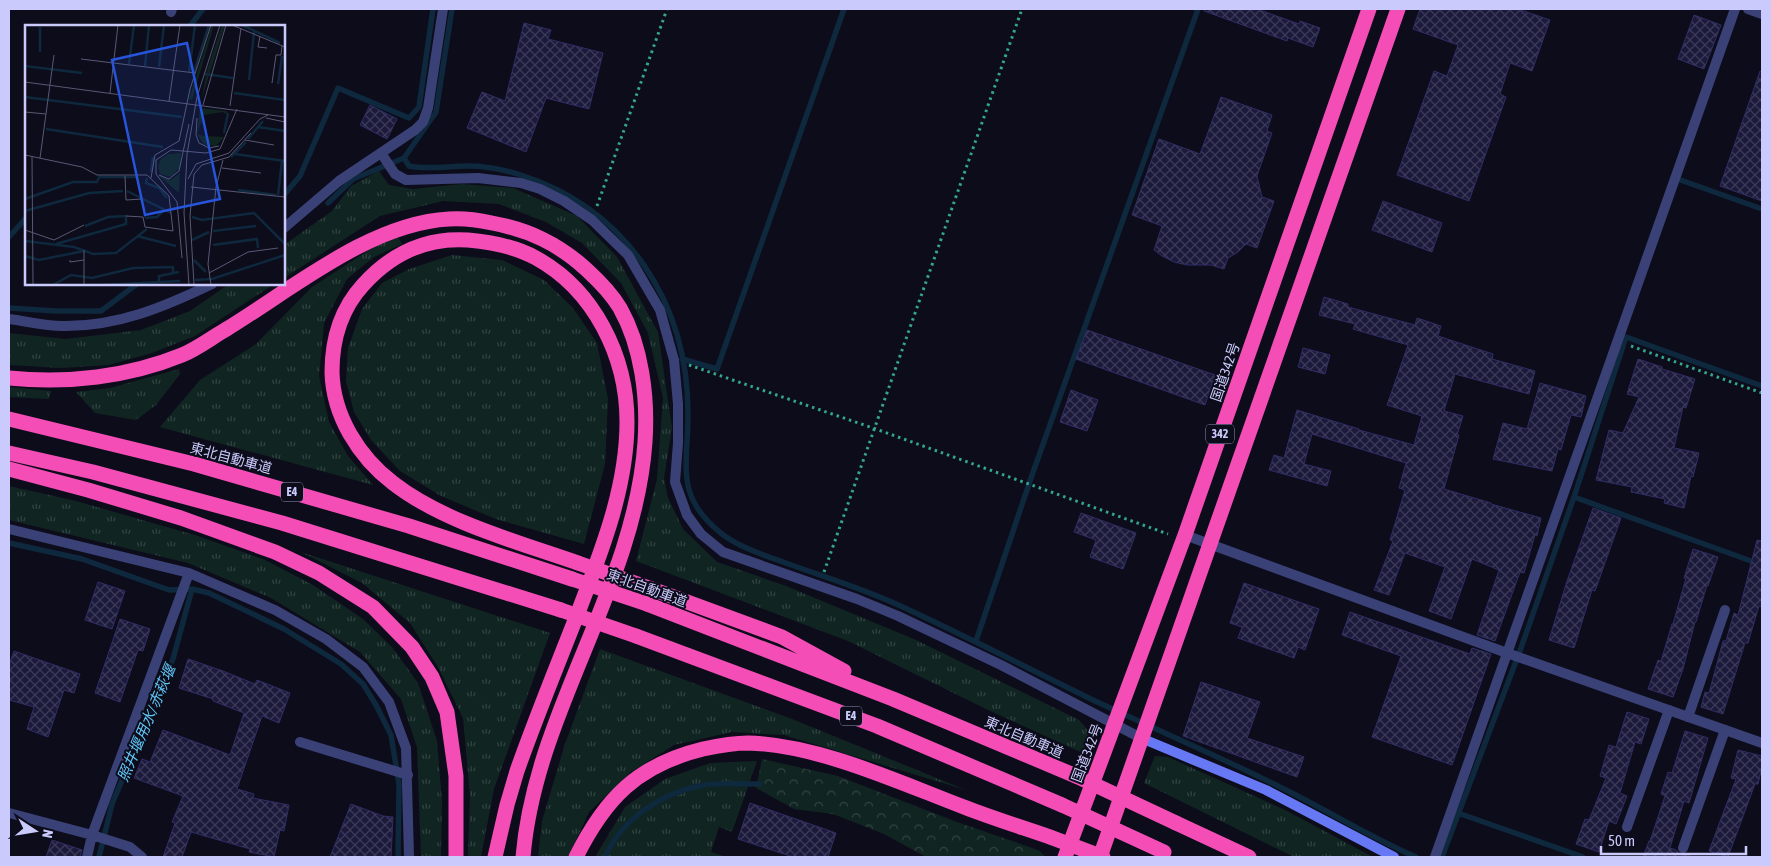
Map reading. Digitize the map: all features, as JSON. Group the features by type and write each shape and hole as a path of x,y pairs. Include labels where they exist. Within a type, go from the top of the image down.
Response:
{"highway":[{"name":"国道342号","path":"1064,857 1185,535 1369,9"},
{"name":"342","path":"1101,857 1140,738 1211,545 1398,9"},
{"path":"9,378 59,380 108,376 145,369 186,354 263,307 317,270 364,243 414,224 449,218 478,220 513,226 540,236 571,255 595,277 620,308 636,346 643,376 646,406 645,443 640,482 621,558 556,720 528,815 523,857"},
{"name":"E4","path":"495,857 506,805 517,771 605,542 618,491 624,456 627,422 625,390 608,335 580,292 558,272 535,257 507,246 479,241 450,239 422,245 397,255 373,273 353,296 339,324 332,354 333,386 340,412 352,438 367,459 392,483 422,502 464,522 578,563 652,589 782,637 893,699"},
{"name":"東北自動車道","path":"9,420 194,464 265,484 409,526 646,604 893,699 1076,776 1249,857"},
{"name":"E4","path":"9,453 93,472 282,523 561,610 877,726 1062,805 1169,855"},
{"path":"9,469 88,490 180,518 276,552 319,573 373,607 412,647 432,677 447,712 456,776 456,857"},
{"path":"576,857 590,830 609,804 632,782 654,766 682,754 716,746 747,743 816,754 857,766 1101,857"}],"street":[{"path":"285,227 340,181 415,130 423,122 428,108 443,9"},
{"path":"1434,857 1735,9"},
{"path":"1748,9 1762,14"},
{"path":"381,153 395,174 406,180 478,178 521,183 540,189 564,200 592,220 628,255 660,310 674,360 678,414 675,482 687,514 701,534 723,552 857,599 898,616 1001,664 1114,726 1266,790 1394,857"},
{"path":"9,319 61,326 95,325 142,315 210,285"},
{"path":"9,529 189,573 275,610 326,639 363,667 389,702 406,748 409,857"},
{"path":"1185,535 1507,653 1762,743"},
{"path":"87,857 92,835 189,573"},
{"path":"1688,717 1725,610"},
{"path":"1627,827 1669,710"},
{"path":"1684,848 1725,730"},
{"path":"300,742 408,776"},
{"path":"9,813 130,847 142,857"}],"path":[{"path":"592,220 667,9"},
{"path":"819,587 873,428 1022,9"},
{"path":"1617,341 1762,392"},
{"path":"674,360 873,428 1168,534"}],"green space":[{"path":"379,171 389,185 413,189 462,184 513,188 577,216 617,257 658,332 672,428 664,478 668,498 683,529 717,562 786,586 916,640 1079,720 1093,736 1087,755 986,709 848,641 636,561 657,479 663,398 648,333 621,283 582,243 546,222 499,204 443,201 380,216 285,277 285,244 332,211 351,186"},
{"path":"398,237 402,244 374,257 347,279 324,323 319,376 329,422 348,456 373,485 160,427 200,380 256,344 312,287 372,248"},
{"path":"452,255 502,260 544,280 573,308 597,343 608,399 605,464 584,544 496,519 441,496 400,471 371,440 354,412 346,381 348,348 362,309 382,283 409,269"},
{"path":"228,285 272,285 195,336 152,353 108,365 62,368 9,365 9,333 65,339 141,330 190,311"},
{"path":"179,369 180,374 156,405 136,420 95,413 76,392 110,388"},
{"path":"9,387 51,391 49,399 9,397"},
{"path":"9,486 76,501 198,536 265,560 313,585 363,619 392,647 418,683 437,741 442,801 441,857 421,857 417,747 401,699 360,652 271,598 188,563 9,520"},
{"path":"301,552 550,633 494,789 481,857 468,857 470,795 463,718 438,667 410,623 362,583"},
{"path":"600,649 792,719 966,790 784,735 732,732 674,745 631,772 589,812 568,857 538,857 542,821 565,744"},
{"path":"1155,756 1168,757 1285,810 1373,857 1294,857 1144,783"},
{"path":"762,759 838,776 957,822 1038,850 1046,857 926,857 884,834 833,814 794,809 756,788"},
{"path":"757,761 732,832 719,827 711,852 726,857 595,857 625,807 665,779 710,763"}],"building":[{"path":"1204,9 1257,9 1299,24 1300,21 1320,28 1313,47 1288,38 1287,41 1204,11"},
{"path":"1420,9 1518,9 1550,20 1532,71 1510,63 1500,94 1506,97 1469,201 1397,175 1434,71 1447,76 1458,45 1413,29"},
{"path":"1694,15 1721,25 1704,69 1678,59"},
{"path":"524,23 551,30 548,39 603,53 589,109 546,98 526,152 467,128 482,92 505,101"},
{"path":"1760,71 1762,72 1762,201 1720,186"},
{"path":"1221,97 1272,115 1267,131 1272,133 1257,176 1262,197 1274,201 1257,248 1246,244 1228,258 1224,269 1211,265 1187,265 1174,262 1162,256 1154,250 1162,226 1132,215 1159,139 1200,154"},
{"path":"370,105 397,119 387,139 360,125"},
{"path":"1383,201 1442,223 1432,252 1372,230"},
{"path":"1324,297 1348,304 1348,307 1415,325 1417,318 1441,326 1438,336 1493,354 1492,359 1535,371 1529,394 1455,374 1444,411 1463,416 1444,489 1541,518 1524,573 1520,572 1495,641 1477,635 1499,570 1472,559 1451,619 1429,611 1445,567 1405,553 1389,595 1374,590 1393,541 1390,540 1405,490 1399,488 1406,463 1312,434 1304,464 1331,471 1327,486 1269,470 1274,455 1284,458 1297,410 1414,445 1422,416 1387,405 1408,345 1353,329 1355,324 1319,315"},
{"path":"1087,330 1215,375 1205,405 1076,359"},
{"path":"1303,348 1330,355 1325,374 1298,367"},
{"path":"1638,359 1695,379 1686,408 1683,407 1674,448 1699,453 1693,477 1691,476 1684,508 1664,503 1665,499 1631,492 1632,487 1596,480 1609,430 1623,433 1639,397 1627,394"},
{"path":"1540,383 1586,396 1581,417 1571,415 1561,450 1558,449 1552,471 1493,459 1503,423 1527,429"},
{"path":"1071,390 1098,400 1087,431 1060,422"},
{"path":"1593,508 1621,518 1595,591 1592,590 1574,648 1549,640 1567,581"},
{"path":"1081,513 1136,533 1123,569 1090,557 1096,540 1074,532"},
{"path":"1757,540 1762,541 1762,607 1759,606 1748,643 1745,643 1723,714 1701,707 1705,692 1709,693 1723,641 1726,641 1734,613 1738,615"},
{"path":"1693,549 1718,557 1695,622 1683,669 1673,697 1648,689 1658,660 1661,661 1673,624"},
{"path":"98,582 125,591 112,629 85,620"},
{"path":"1244,583 1319,609 1305,650 1298,647 1294,658 1238,638 1242,627 1230,623"},
{"path":"1350,612 1470,654 1472,648 1491,654 1452,765 1372,737 1401,656 1342,635"},
{"path":"120,619 150,629 143,651 138,650 120,702 95,693"},
{"path":"14,651 80,674 74,693 64,690 48,737 27,729 34,707 9,700 9,665"},
{"path":"188,659 255,684 257,680 290,693 279,723 262,716 237,789 254,794 253,798 289,805 284,831 280,830 274,857 249,852 250,849 191,832 182,857 163,857 175,823 172,822 183,796 134,778 142,759 150,762 163,730 230,755 244,713 213,701 213,699 179,688"},
{"path":"1201,682 1260,702 1247,738 1304,757 1297,777 1183,736"},
{"path":"1627,712 1649,719 1641,744 1635,742 1620,793 1627,796 1616,824 1609,821 1599,852 1576,844 1585,819 1589,820 1606,778 1600,776 1609,745 1616,747"},
{"path":"1685,731 1708,738 1689,803 1684,801 1670,848 1676,850 1681,855 1690,854 1689,857 1643,857 1665,796 1661,794 1668,772 1672,773"},
{"path":"1738,750 1762,756 1762,767 1758,784 1755,784 1728,857 1709,851 1736,779 1731,778"},
{"path":"750,803 836,833 828,857 793,857 738,839"},
{"path":"351,804 383,816 393,817 391,857 330,857"},
{"path":"52,840 82,850 80,857 46,857"}],"waterway":[{"path":"191,25 203,9"},
{"path":"285,194 300,176 338,88 409,118 419,107 433,9"},
{"name":"照井堰用水/赤萩堰","path":"328,203 353,179 404,158 436,112 452,9"},
{"path":"682,359 717,369 844,9"},
{"path":"976,641 1031,478 1198,9"},
{"path":"404,158 409,166 431,168 475,166 521,175 559,190 592,211 620,236 644,266 663,299 677,335 685,373 688,414 686,465 690,493 696,507 707,520 729,539 743,547 892,602 1093,700 1262,778 1383,842 1416,857"},
{"path":"1675,178 1762,209"},
{"path":"9,237 25,219"},
{"path":"9,308 101,311 136,285"},
{"path":"1442,857 1521,648 1574,497 1626,337 1762,386"},
{"path":"1574,497 1762,565"},
{"path":"9,543 82,559 169,590 192,589 209,593 284,629 341,664 363,684 391,735 399,784 398,857"},
{"name":"照井堰用水/赤萩堰","path":"99,857 112,804 173,659 192,589"},
{"path":"605,857 612,843 622,830 645,809 658,801 673,794 703,785 724,783 760,784"},
{"path":"1458,813 1583,857"}]}
